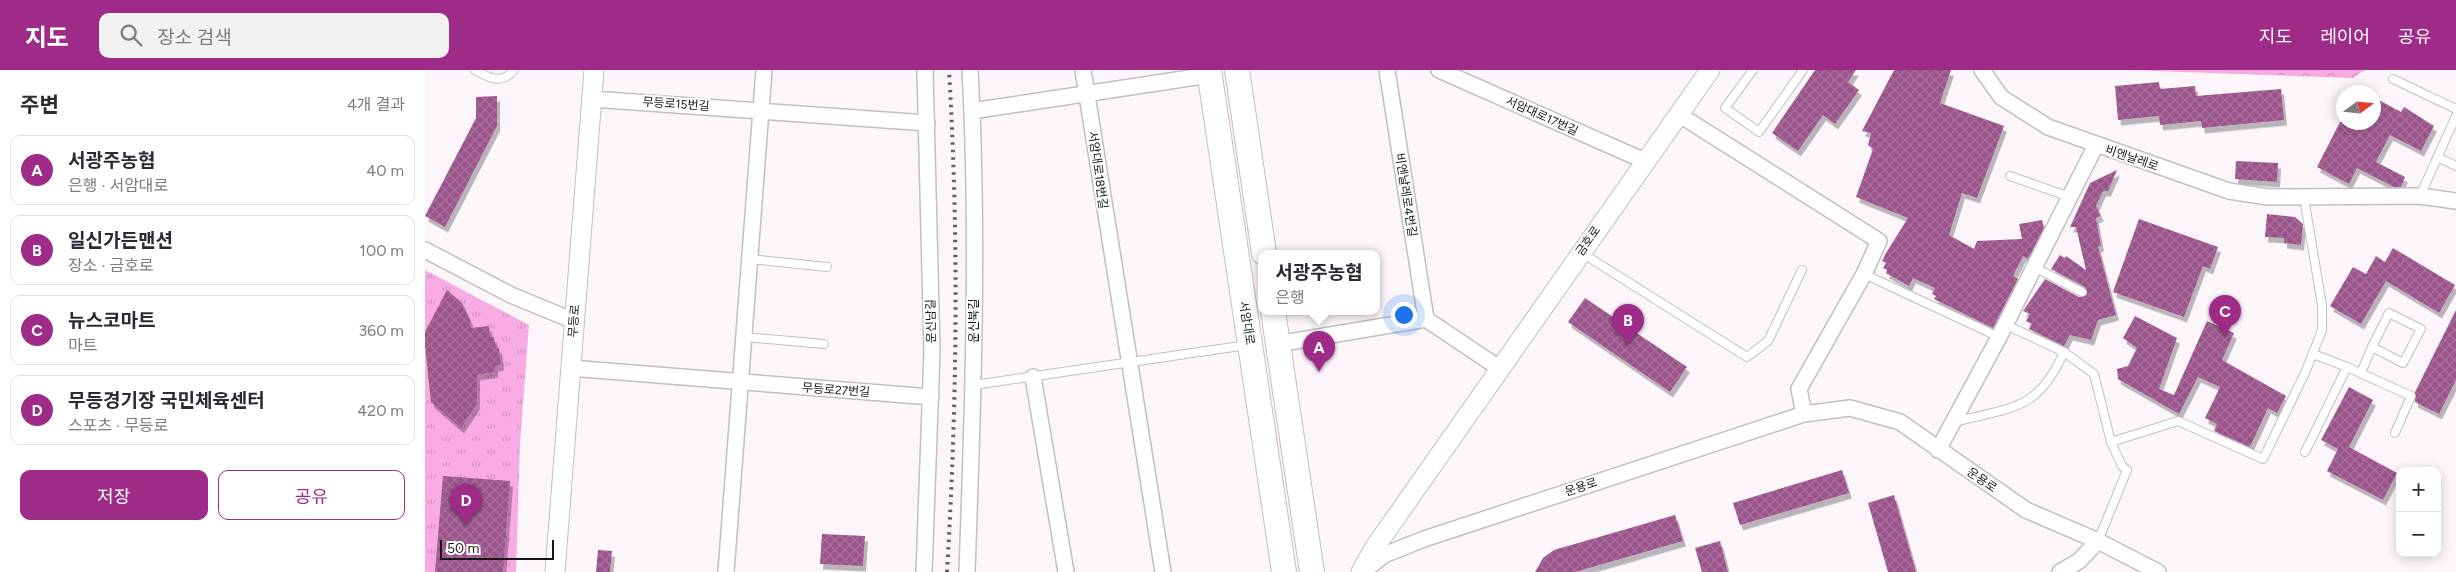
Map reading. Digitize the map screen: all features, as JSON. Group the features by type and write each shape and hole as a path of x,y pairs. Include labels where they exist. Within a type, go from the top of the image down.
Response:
{"main road":[{"path":"1237,70 1264,250"},
{"name":"서암대로","path":"1209,72 1284,572"},
{"path":"1273,315 1312,572"}],"street":[{"name":"무등로","path":"555,572 594,70"},
{"path":"725,572 764,70"},
{"name":"운신남길","path":"924,572 931,397 925,70"},
{"name":"운신북길","path":"967,572 974,385 970,70"},
{"name":"서암대로18번길","path":"1083,70 1109,246 1163,572"},
{"name":"비엔날레로4번길","path":"1387,70 1426,320"},
{"name":"서암대로17번길","path":"1439,70 1645,161"},
{"name":"금호로","path":"1362,572 1375,548 1499,368 1710,70"},
{"name":"비엔날레로","path":"1982,70 2001,97 2027,116 2047,127 2229,191 2269,197 2420,196 2456,201"},
{"path":"972,111 1087,94 1209,72"},
{"name":"무등로15번길","path":"592,99 927,123"},
{"path":"1678,114 1879,241 1864,274 1799,389 1804,414"},
{"path":"1938,450 1951,422 2002,331 2097,145"},
{"path":"425,250 511,295 574,321"},
{"path":"1277,344 1426,320 1499,368"},
{"name":"무등로27번길","path":"570,368 931,397"},
{"path":"1033,377 1066,572"},
{"name":"운용로","path":"1362,572 1384,555 1424,539 1804,414 1850,408 1900,422 2026,510 2098,541 2158,572"},
{"path":"2060,572 2079,562 2098,541"}],"lane":[{"path":"475,70 495,80 501,79 514,70"},
{"path":"1753,70 1725,108 1759,132 1803,70"},
{"path":"2393,79 2456,109"},
{"path":"2420,196 2439,158 2456,116"},
{"path":"2439,158 2456,166"},
{"path":"2010,176 2070,197"},
{"path":"2111,442 2178,421 2263,459 2313,354 2322,330 2322,305 2304,198"},
{"path":"1580,252 1747,357 1768,341 1802,270"},
{"path":"750,259 827,267"},
{"path":"2034,267 2082,292"},
{"path":"1864,274 2002,331 2064,352 2095,374 2111,442 2122,466 2127,470 2098,541"},
{"path":"2361,372 2372,347 2389,313 2421,329 2403,363 2372,347"},
{"path":"744,337 824,344"},
{"path":"974,385 1250,345"},
{"path":"1951,422 2024,404 2046,386 2064,352"},
{"path":"2313,354 2361,372 2411,396 2395,433"},
{"path":"2305,452 2347,367"}],"green space":[{"path":"2127,70 2365,70 2353,78"},
{"path":"425,270 529,325 520,444 516,572 425,572"}],"building":[{"path":"1815,70 1856,70 1848,82 1859,90 1835,124 1823,115 1798,151 1772,133"},
{"path":"1894,70 1951,70 1940,103 2004,126 1977,198 1962,193 1949,235 1974,249 1977,241 2022,239 2019,224 2042,220 2044,228 2028,259 2023,256 2013,276 2018,279 1993,328 1934,299 1936,296 1932,294 1935,288 1913,278 1909,286 1886,273 1887,270 1883,268 1886,263 1882,261 1886,253 1908,218 1856,197 1873,149 1868,145 1871,133 1862,131"},
{"path":"2159,82 2160,89 2195,86 2196,96 2281,89 2284,120 2202,128 2201,121 2160,125 2159,116 2118,120 2115,86"},
{"path":"497,96 497,126 445,227 425,216 476,118 476,97"},
{"path":"2381,101 2401,112 2404,107 2434,126 2421,151 2390,135 2376,162 2405,177 2401,187 2394,187 2357,168 2349,184 2317,167 2336,130 2381,130"},
{"path":"2236,161 2278,163 2277,182 2235,179"},
{"path":"2117,170 2108,191 2103,191 2096,206 2101,216 2096,218 2101,246 2098,247 2116,315 2098,320 2091,340 2070,335 2064,346 2029,329 2032,324 2026,321 2030,314 2023,311 2045,279 2079,297 2087,295 2085,287 2051,269 2060,255 2065,258 2066,256 2086,270 2076,227 2070,227 2090,183"},
{"path":"2267,214 2295,217 2303,224 2301,245 2284,243 2284,238 2265,237"},
{"path":"2139,219 2218,247 2210,269 2203,266 2184,317 2113,292"},
{"path":"2393,248 2455,285 2439,313 2386,281 2361,324 2330,306 2353,267 2366,274 2376,256 2385,262"},
{"path":"447,290 462,303 470,320 471,328 489,326 490,337 494,337 496,348 499,348 501,365 495,366 495,372 477,375 477,404 461,428 431,402 425,346 425,332"},
{"path":"1585,298 1687,367 1670,392 1568,322"},
{"path":"2456,310 2456,380 2439,414 2415,402 2415,392"},
{"path":"2135,316 2177,338 2159,389 2174,395 2207,321 2234,333 2222,360 2286,396 2277,413 2268,408 2250,447 2214,431 2217,424 2205,418 2220,387 2198,377 2179,414 2118,379 2117,369 2128,366 2137,348 2123,338"},
{"path":"2349,387 2373,400 2349,447 2396,472 2383,500 2327,471 2338,449 2321,440"},
{"path":"1842,470 1849,493 1740,525 1733,503"},
{"path":"443,476 510,481 503,572 435,572"},
{"path":"1894,495 1916,572 1888,572 1868,503"},
{"path":"1675,515 1683,541 1575,572 1535,572 1543,558 1554,550"},
{"path":"822,534 865,536 863,566 820,564"},
{"path":"1720,541 1728,572 1702,572 1695,548"},
{"path":"598,550 612,551 610,572 596,572"}],"railway":[{"path":"947,572 955,384 954,196 949,70"}],"place":[{"name":"뉴스코마트","path":"2225,336"},
{"name":"일신가든맨션","path":"1628,345"},
{"name":"서광주농협","path":"1319,372"},
{"name":"무등경기장 국민체육센터","path":"466,525"}]}
